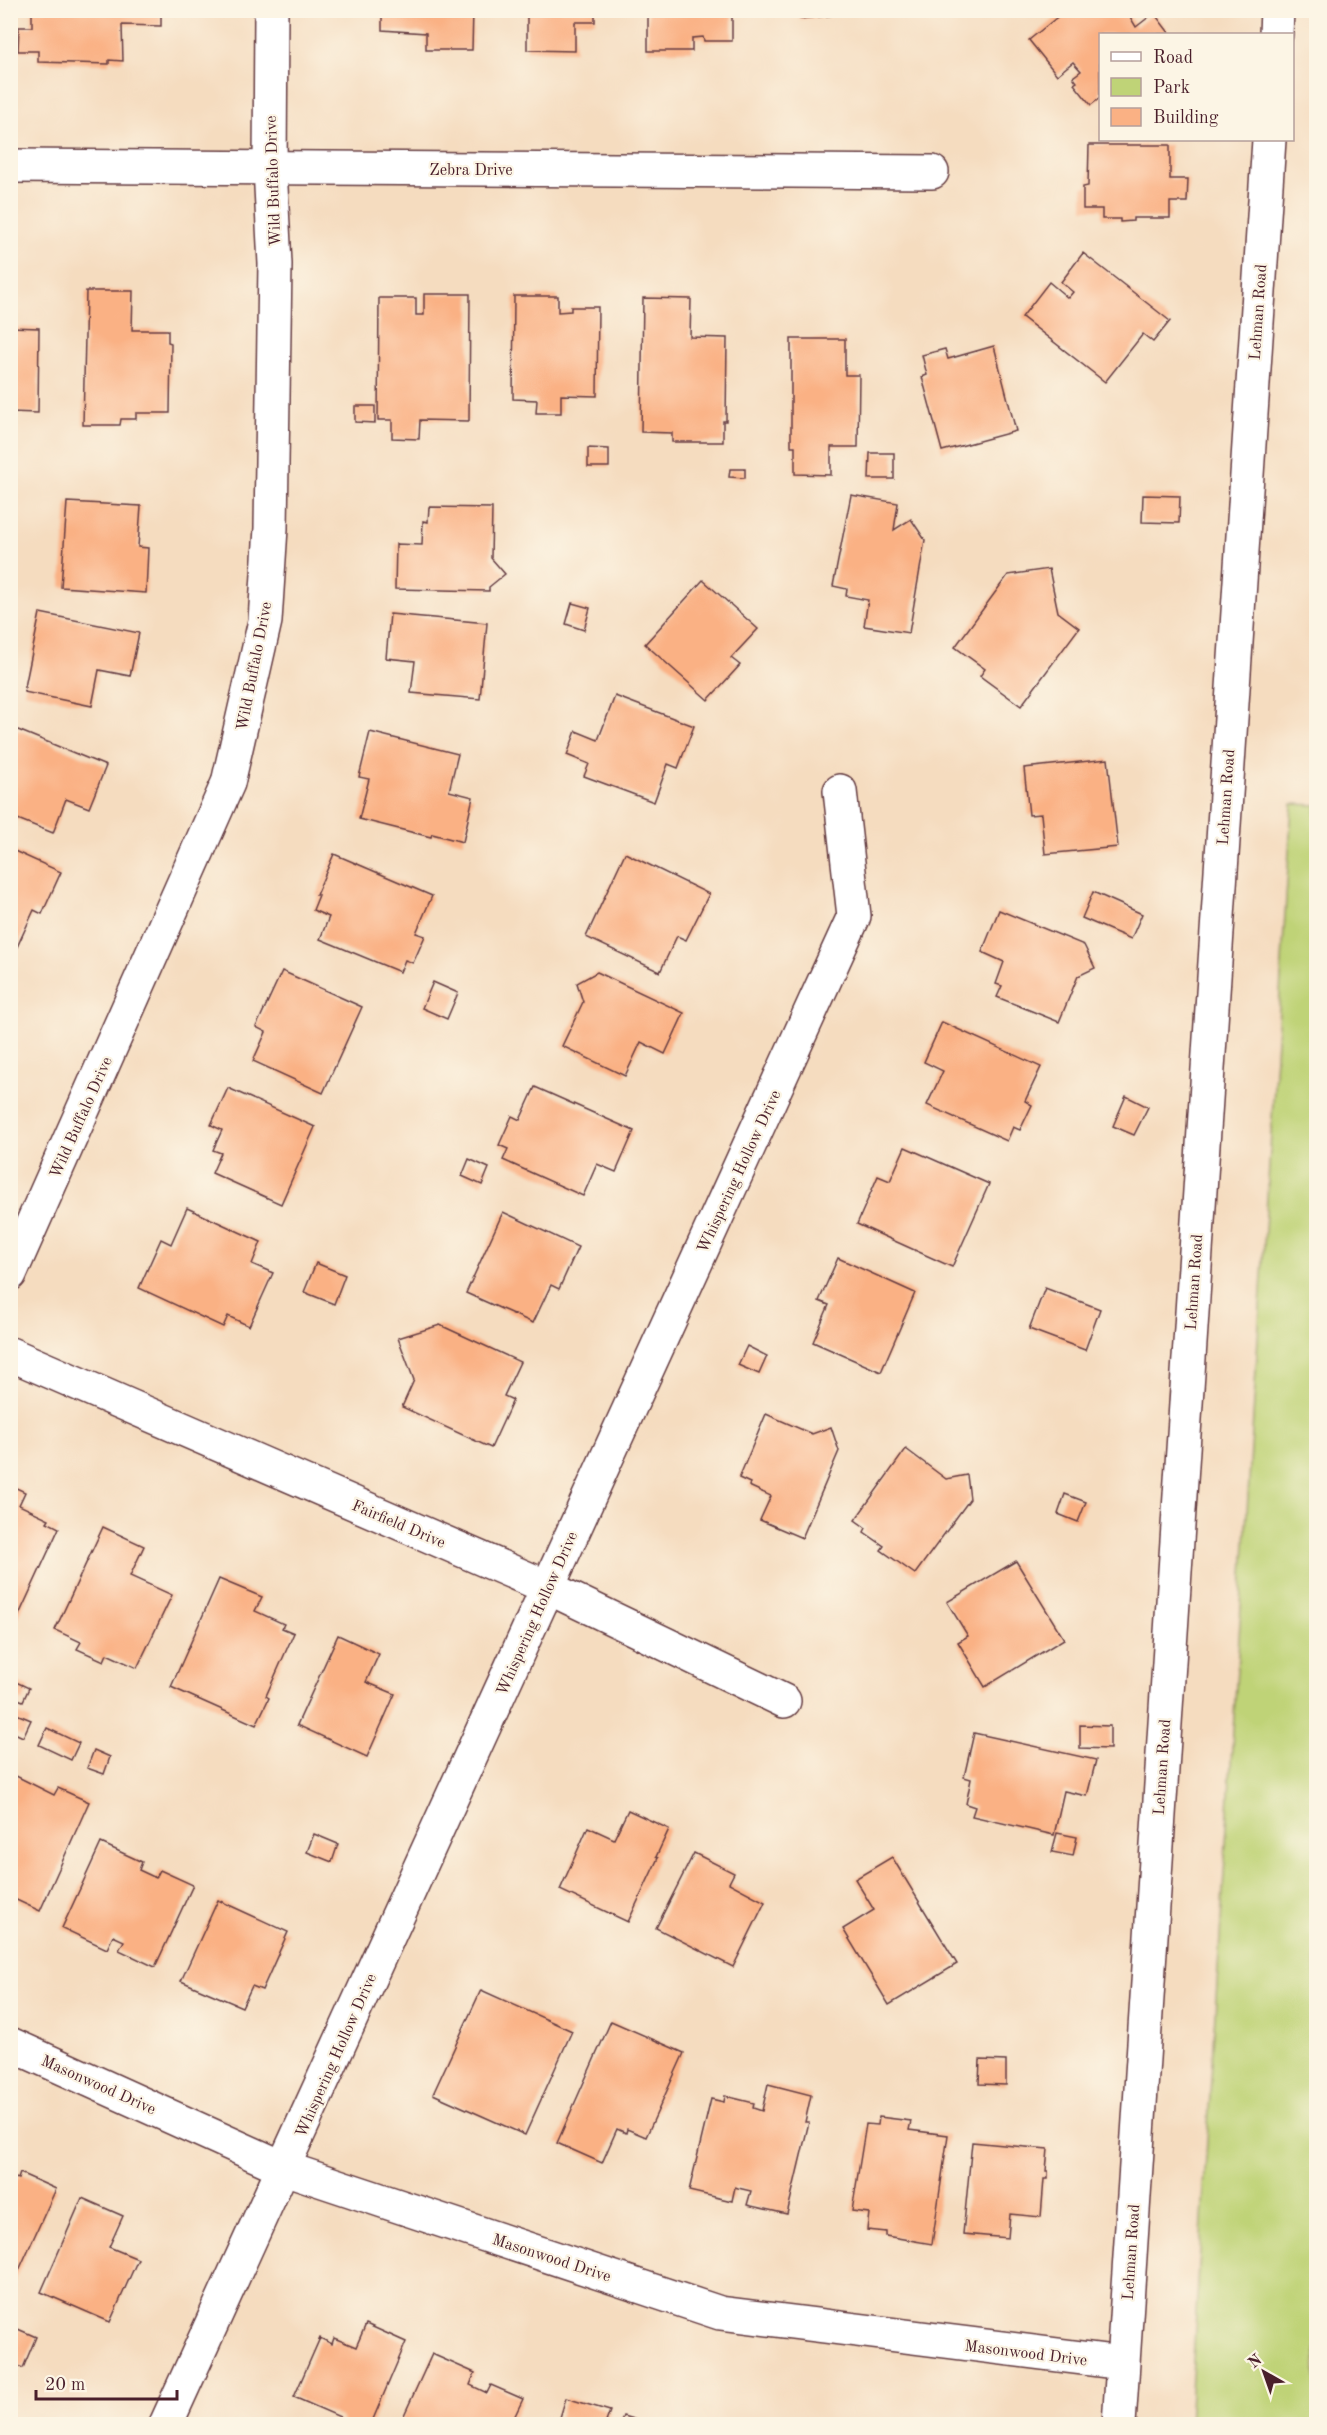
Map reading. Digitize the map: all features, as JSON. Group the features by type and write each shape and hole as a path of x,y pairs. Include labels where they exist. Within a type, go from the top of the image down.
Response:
{"street":[{"name":"Wild Buffalo Drive","path":"10,1274 228,783 265,621 271,528 274,264 270,168 271,10"},
{"path":"1276,33 1277,10"},
{"name":"Lehman Road","path":"1119,2424 1269,141"},
{"name":"Zebra Drive","path":"10,166 932,172"},
{"name":"Whispering Hollow Drive","path":"166,2424 854,916 840,791"},
{"name":"Fairfield Drive","path":"10,1354 547,1587 784,1701"},
{"name":"Masonwood Drive","path":"10,2044 284,2168 720,2313 1122,2363"}],"green space":[{"path":"1292,804 1316,805 1316,2424 1189,2424"}],"building":[{"path":"32,10 161,10 161,26 122,25 123,61 109,60 109,64 38,62 38,51 18,51 19,27 32,27"},
{"path":"382,10 473,10 472,50 426,50 426,33 382,30"},
{"path":"527,10 595,10 595,22 575,22 575,51 527,50"},
{"path":"648,10 732,10 732,41 704,41 703,37 692,38 692,51 648,51"},
{"path":"799,10 841,10 842,14 800,19"},
{"path":"1066,10 1126,10 1136,27 1154,13 1169,33 1099,33 1099,99 1091,105 1074,84 1077,82 1073,77 1081,71 1073,62 1057,75 1029,40"},
{"path":"1089,145 1170,145 1170,179 1188,179 1187,202 1170,202 1170,218 1133,218 1133,221 1120,222 1120,219 1102,219 1102,209 1083,209 1083,187 1088,186"},
{"path":"1083,253 1170,321 1153,342 1143,334 1105,382 1022,317 1049,282 1068,298 1073,292 1061,282"},
{"path":"86,291 133,291 132,330 168,330 168,342 171,343 170,413 136,413 136,419 121,419 120,425 83,425"},
{"path":"424,294 470,294 469,421 420,420 419,439 392,438 392,420 378,420 379,298 416,298 416,315 424,315"},
{"path":"514,296 558,296 558,312 571,311 571,307 598,307 597,396 561,395 561,413 536,413 537,400 513,399"},
{"path":"643,298 691,299 690,337 727,338 726,421 723,421 723,442 672,442 672,433 641,432"},
{"path":"10,327 39,328 38,413 10,412"},
{"path":"791,339 845,339 845,375 859,375 858,447 831,447 831,475 795,474 795,446 791,446"},
{"path":"994,346 1016,431 942,451 922,377 927,375 922,355 945,349 948,359"},
{"path":"355,406 375,406 375,423 355,422"},
{"path":"588,448 609,449 609,467 588,467"},
{"path":"870,453 894,453 894,479 869,479"},
{"path":"730,469 745,469 745,478 729,477"},
{"path":"851,495 898,503 894,530 911,519 925,540 909,633 864,626 868,600 846,596 847,589 833,586"},
{"path":"1143,495 1180,496 1179,523 1142,522"},
{"path":"67,502 141,506 138,547 148,548 146,593 61,587"},
{"path":"429,507 492,508 491,558 505,574 489,587 489,591 395,589 396,544 422,545 423,521 428,522"},
{"path":"1049,569 1058,612 1079,628 1021,706 980,676 985,669 955,647 1008,575"},
{"path":"703,580 758,629 731,658 740,665 708,700 645,644"},
{"path":"572,603 590,608 584,630 566,624"},
{"path":"40,613 139,633 130,676 99,670 92,706 24,692"},
{"path":"390,614 487,623 480,699 411,693 415,661 386,658"},
{"path":"615,696 694,726 678,768 668,764 654,802 584,776 589,764 567,755 576,731 598,740"},
{"path":"18,730 106,766 89,808 66,799 53,833 10,816 10,734"},
{"path":"370,732 458,754 449,791 473,797 463,842 432,834 431,837 359,819 369,779 359,777"},
{"path":"1108,759 1118,847 1045,854 1041,814 1029,815 1024,768"},
{"path":"10,849 61,872 42,914 34,910 17,947 10,944"},
{"path":"625,853 709,894 686,940 677,936 660,972 586,937"},
{"path":"334,854 432,896 416,933 425,936 413,963 405,960 400,972 320,939 329,917 313,910 319,895 316,895"},
{"path":"1093,892 1142,914 1131,939 1082,918"},
{"path":"999,910 1084,945 1095,968 1078,976 1059,1022 997,997 1002,986 996,984 1004,962 982,952"},
{"path":"282,971 362,1007 323,1093 253,1061 266,1032 256,1027"},
{"path":"597,972 684,1013 665,1054 641,1042 625,1076 562,1046 583,1002 577,983"},
{"path":"433,982 458,993 447,1019 422,1008"},
{"path":"942,1022 1041,1067 1025,1101 1032,1105 1020,1130 1013,1127 1007,1141 927,1105 943,1071 924,1062"},
{"path":"535,1087 634,1131 616,1172 597,1164 583,1196 503,1160 508,1149 499,1145 512,1116 520,1120"},
{"path":"228,1088 315,1127 281,1204 212,1173 221,1153 213,1150 222,1130 211,1125"},
{"path":"1126,1096 1148,1107 1134,1135 1113,1126"},
{"path":"905,1147 989,1184 952,1267 857,1224 878,1176 890,1181"},
{"path":"469,1159 489,1168 482,1185 462,1176"},
{"path":"187,1208 261,1242 252,1264 273,1273 249,1326 228,1316 223,1327 139,1288 161,1239 171,1244"},
{"path":"503,1212 578,1247 559,1289 551,1285 533,1323 466,1293"},
{"path":"838,1258 915,1293 881,1372 813,1342 829,1305 819,1301"},
{"path":"316,1263 345,1275 334,1304 304,1292"},
{"path":"1045,1288 1100,1309 1085,1350 1029,1329"},
{"path":"440,1325 520,1362 504,1396 513,1400 491,1448 402,1407 414,1380 398,1338"},
{"path":"747,1346 767,1356 759,1374 738,1365"},
{"path":"766,1414 812,1434 831,1427 839,1451 802,1538 760,1520 771,1496 749,1486 750,1483 739,1478"},
{"path":"906,1449 946,1479 967,1475 970,1499 915,1574 881,1550 884,1546 864,1532 866,1528 855,1520"},
{"path":"10,1485 25,1492 19,1505 49,1519 47,1522 59,1528 18,1617 10,1614"},
{"path":"1065,1494 1086,1502 1078,1522 1058,1514"},
{"path":"103,1527 144,1546 130,1576 172,1595 137,1668 107,1654 104,1661 77,1649 81,1642 55,1630"},
{"path":"1016,1561 1064,1639 985,1687 958,1642 968,1636 947,1602"},
{"path":"219,1579 262,1597 255,1611 284,1624 282,1628 294,1633 266,1696 269,1698 256,1725 171,1687"},
{"path":"338,1635 379,1654 366,1682 395,1694 367,1757 297,1725"},
{"path":"16,1682 29,1688 23,1701 10,1696"},
{"path":"14,1713 31,1720 23,1737 10,1731 10,1721"},
{"path":"1080,1725 1110,1726 1110,1749 1080,1748"},
{"path":"47,1728 79,1743 71,1760 39,1745"},
{"path":"974,1733 1096,1760 1087,1796 1064,1791 1054,1835 972,1816 975,1807 966,1804 971,1779 964,1777"},
{"path":"94,1750 110,1757 104,1774 87,1768"},
{"path":"10,1773 54,1795 58,1788 89,1802 40,1911 10,1897"},
{"path":"628,1810 669,1829 628,1922 560,1890 588,1827 614,1839"},
{"path":"1057,1833 1077,1837 1073,1856 1052,1852"},
{"path":"314,1834 338,1844 332,1862 307,1852"},
{"path":"101,1843 142,1862 139,1870 156,1878 160,1870 193,1885 155,1967 119,1950 124,1941 113,1936 107,1949 62,1928"},
{"path":"694,1853 734,1873 729,1883 765,1902 733,1967 656,1928"},
{"path":"892,1857 957,1964 889,2005 843,1929 874,1910 855,1879"},
{"path":"218,1900 288,1932 262,1990 252,1986 242,2007 181,1981"},
{"path":"481,1990 572,2031 525,2135 433,2094"},
{"path":"611,2021 684,2053 646,2137 627,2129 626,2133 617,2129 602,2163 557,2143"},
{"path":"980,2060 1006,2061 1006,2085 979,2084"},
{"path":"768,2084 811,2095 805,2122 809,2122 787,2214 747,2205 751,2191 735,2187 732,2201 689,2191 711,2099 724,2102 725,2096 754,2103 753,2108 762,2111"},
{"path":"879,2117 911,2121 909,2130 948,2135 932,2244 886,2236 886,2232 867,2230 869,2213 852,2211 866,2124 878,2125"},
{"path":"972,2142 1048,2149 1046,2171 1048,2171 1048,2179 1044,2179 1041,2217 1010,2214 1008,2238 963,2234"},
{"path":"20,2173 56,2189 10,2290 10,2176 18,2179"},
{"path":"82,2198 123,2216 109,2247 138,2259 110,2322 41,2292"},
{"path":"366,2324 406,2342 371,2424 343,2424 340,2417 294,2397 320,2338 332,2344 334,2338 356,2347"},
{"path":"11,2326 36,2337 23,2368 10,2363"},
{"path":"432,2354 475,2373 470,2385 487,2393 491,2385 523,2399 511,2424 400,2424"},
{"path":"566,2398 610,2411 606,2422 613,2424 558,2424"},
{"path":"623,2416 650,2424 620,2424"}]}
